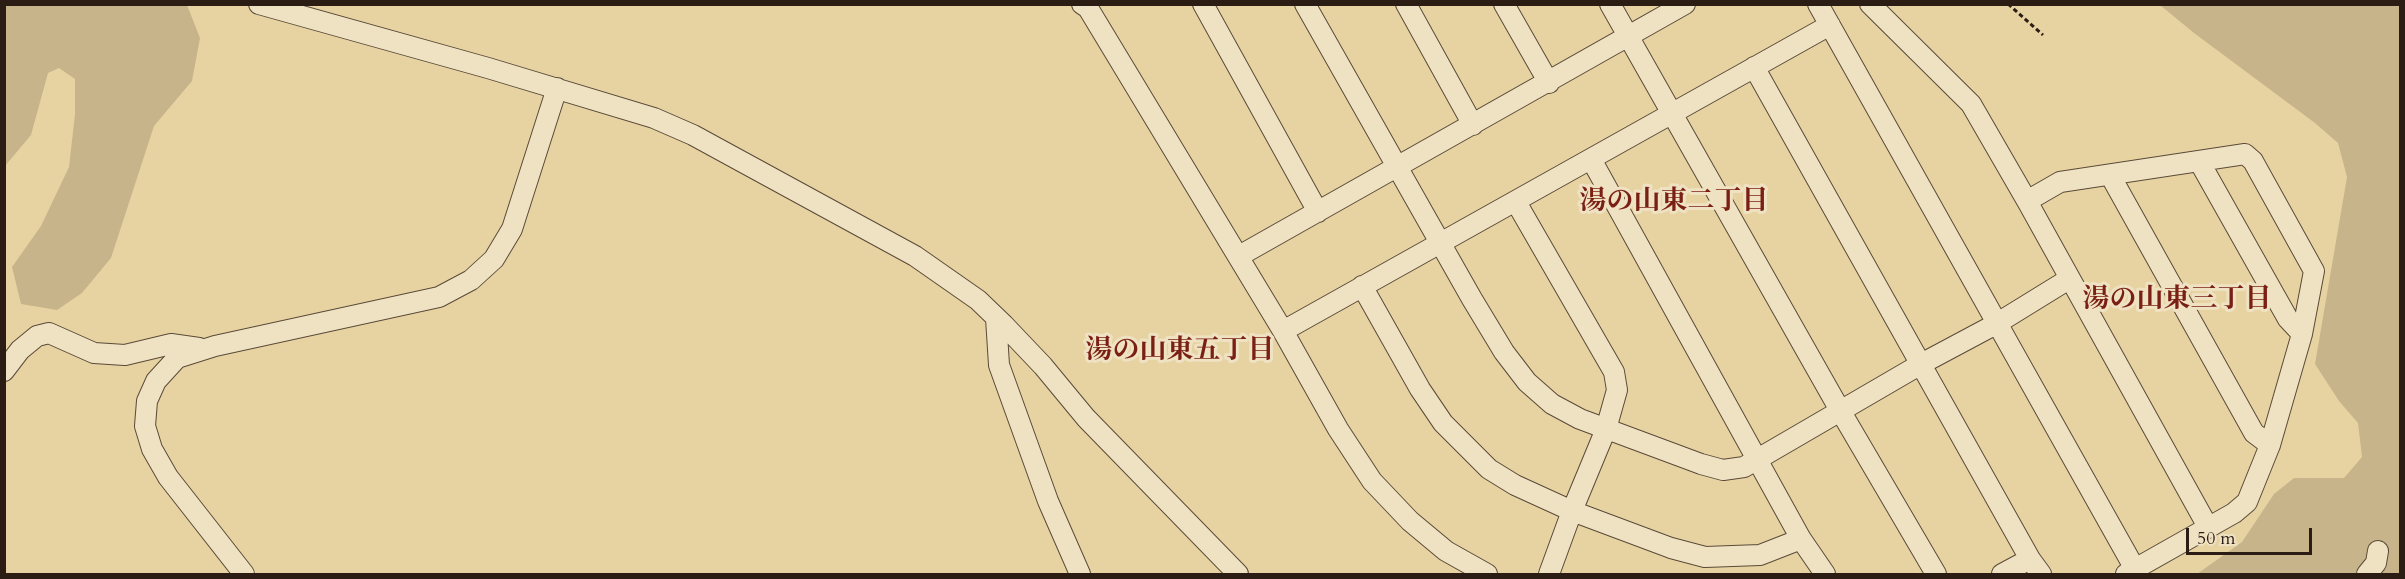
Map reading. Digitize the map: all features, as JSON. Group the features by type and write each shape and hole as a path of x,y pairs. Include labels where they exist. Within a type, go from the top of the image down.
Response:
{"street":[{"path":"259,4 557,88 654,118 693,135 915,256 978,300 1043,366 1086,418 1238,574"},
{"path":"1082,4 1088,8 1239,256 1338,429 1372,481 1410,521 1446,551 1487,574"},
{"path":"1203,4 1318,212"},
{"path":"1305,4 1439,242 1504,352 1527,382 1552,404 1580,419 1701,464 1723,470 1744,467 1921,364 1996,324 2069,279"},
{"path":"1406,4 1473,125"},
{"path":"1504,4 1549,83"},
{"path":"1610,4 1840,412 1936,574"},
{"path":"1239,256 1397,169 1685,4"},
{"path":"1818,4 2131,572 2234,513 2247,502 2270,445 2302,334 2314,271 2253,161 2245,154 2060,182 2026,201"},
{"path":"1870,4 1971,104 2208,527"},
{"path":"1283,330 1830,25"},
{"path":"1754,67 2035,567 2002,574"},
{"path":"244,574 168,477 152,449 145,426 147,401 156,381 177,358 207,349 439,297 471,280 494,260 512,229 557,88"},
{"path":"1591,159 1801,538 1825,574"},
{"path":"2199,162 2288,319 2302,334"},
{"path":"2110,175 2254,433 2270,445"},
{"path":"1516,202 1614,372 1617,390 1606,429 1549,574"},
{"path":"1362,286 1420,389 1443,423 1489,469 1515,485 1572,511 1671,548 1705,557 1761,555 1801,538"},
{"path":"996,318 999,365 1048,501 1080,574"},
{"path":"4,371 20,350 37,336 50,333 94,353 125,355 171,345 207,349"},
{"path":"2367,574 2376,563 2378,551"}],"path":[{"path":"2008,4 2043,35"}],"shaded area":[{"path":"5,4 187,5 200,38 192,81 154,126 111,258 82,293 57,310 21,304 12,267 41,226 69,167 75,114 75,79 59,68 48,73 31,135 5,166"},
{"path":"2160,5 2400,5 2400,574 2197,574 2242,542 2274,494 2294,478 2344,478 2362,457 2358,423 2339,401 2315,364 2347,177 2338,143"}],"district":[{"name":"湯の山東二丁目","path":"1674,203"},
{"name":"湯の山東三丁目","path":"2177,301"},
{"name":"湯の山東五丁目","path":"1180,352"}]}
